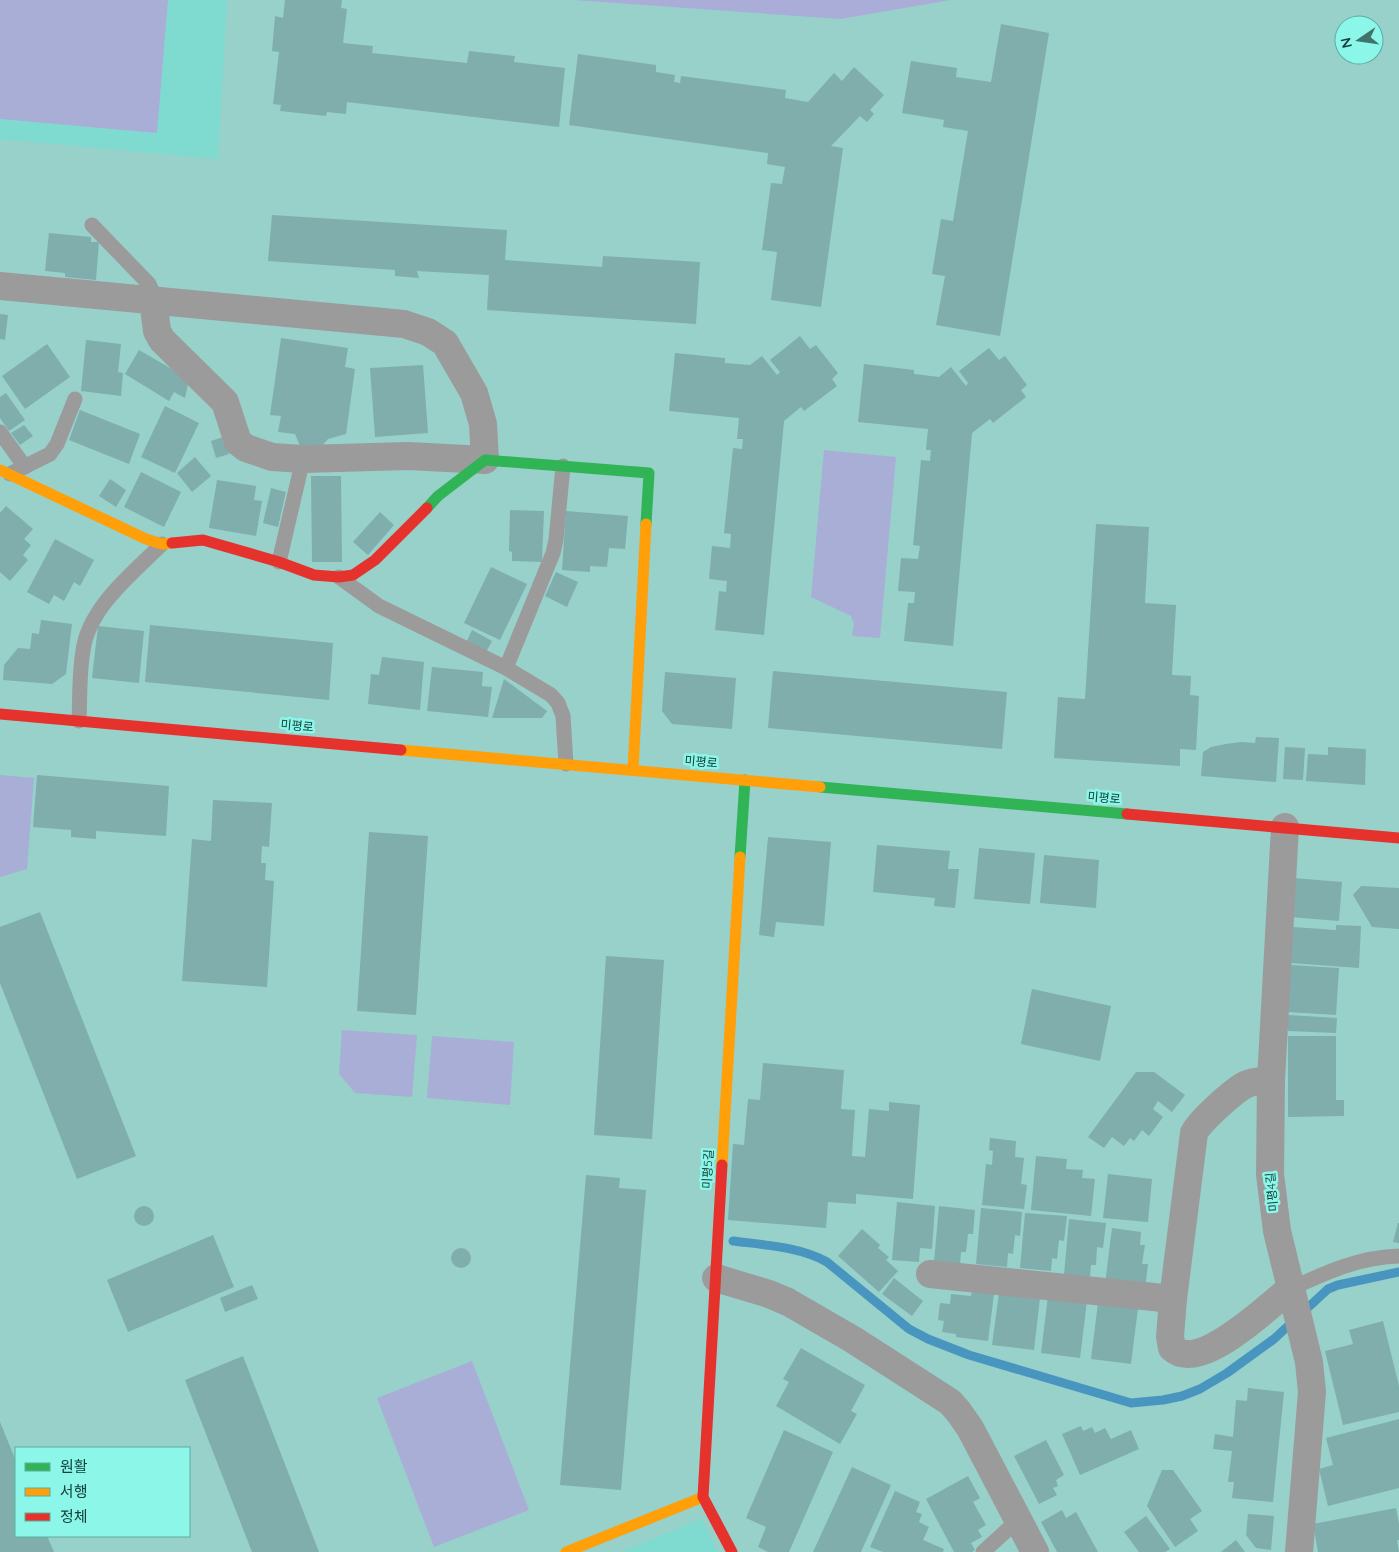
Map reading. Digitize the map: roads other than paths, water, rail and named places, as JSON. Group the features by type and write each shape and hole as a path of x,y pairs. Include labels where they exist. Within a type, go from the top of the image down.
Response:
{"street":[{"path":"0,286 404,324 428,332 445,343 474,392 483,424 485,460"},
{"path":"153,300 157,331 162,340 225,402 238,442 246,448 272,457 303,459 408,456 649,473 633,770"},
{"path":"5,472 146,539 162,544 203,540 279,562 314,575 339,578 352,575 376,560 438,496 485,460"},
{"name":"미평로","path":"0,714 1399,838"},
{"name":"미평5길","path":"703,1497 745,780"},
{"name":"미평4길","path":"1285,828 1271,1080 1270,1174 1276,1231 1309,1362 1312,1392 1299,1552"},
{"path":"1271,1080 1251,1083 1241,1088 1202,1121 1195,1131 1174,1299 1170,1337 1171,1345 1177,1352 1194,1354 1212,1348 1291,1294"},
{"path":"930,1274 1174,1299"},
{"path":"716,1278 769,1294 788,1302 852,1339 950,1402 970,1428 1035,1552"},
{"path":"566,1552 703,1497 732,1552"}],"lane":[{"path":"92,225 149,284 153,300"},
{"path":"5,472 25,467 54,450 75,399"},
{"path":"0,432 25,467"},
{"path":"279,562 303,459"},
{"path":"506,668 553,553 563,466"},
{"path":"79,721 83,650 89,628 104,602 162,544"},
{"path":"339,578 379,606 506,668 551,695 558,704 563,716 566,764"},
{"path":"1291,1294 1325,1273 1354,1262 1399,1256"},
{"path":"983,1552 1018,1520"}],"waterway":[{"path":"733,1241 794,1250 827,1262 909,1329 928,1339 969,1355 1131,1403 1163,1400 1182,1396 1200,1389 1227,1373 1274,1339 1328,1289 1338,1285 1399,1272"}]}
